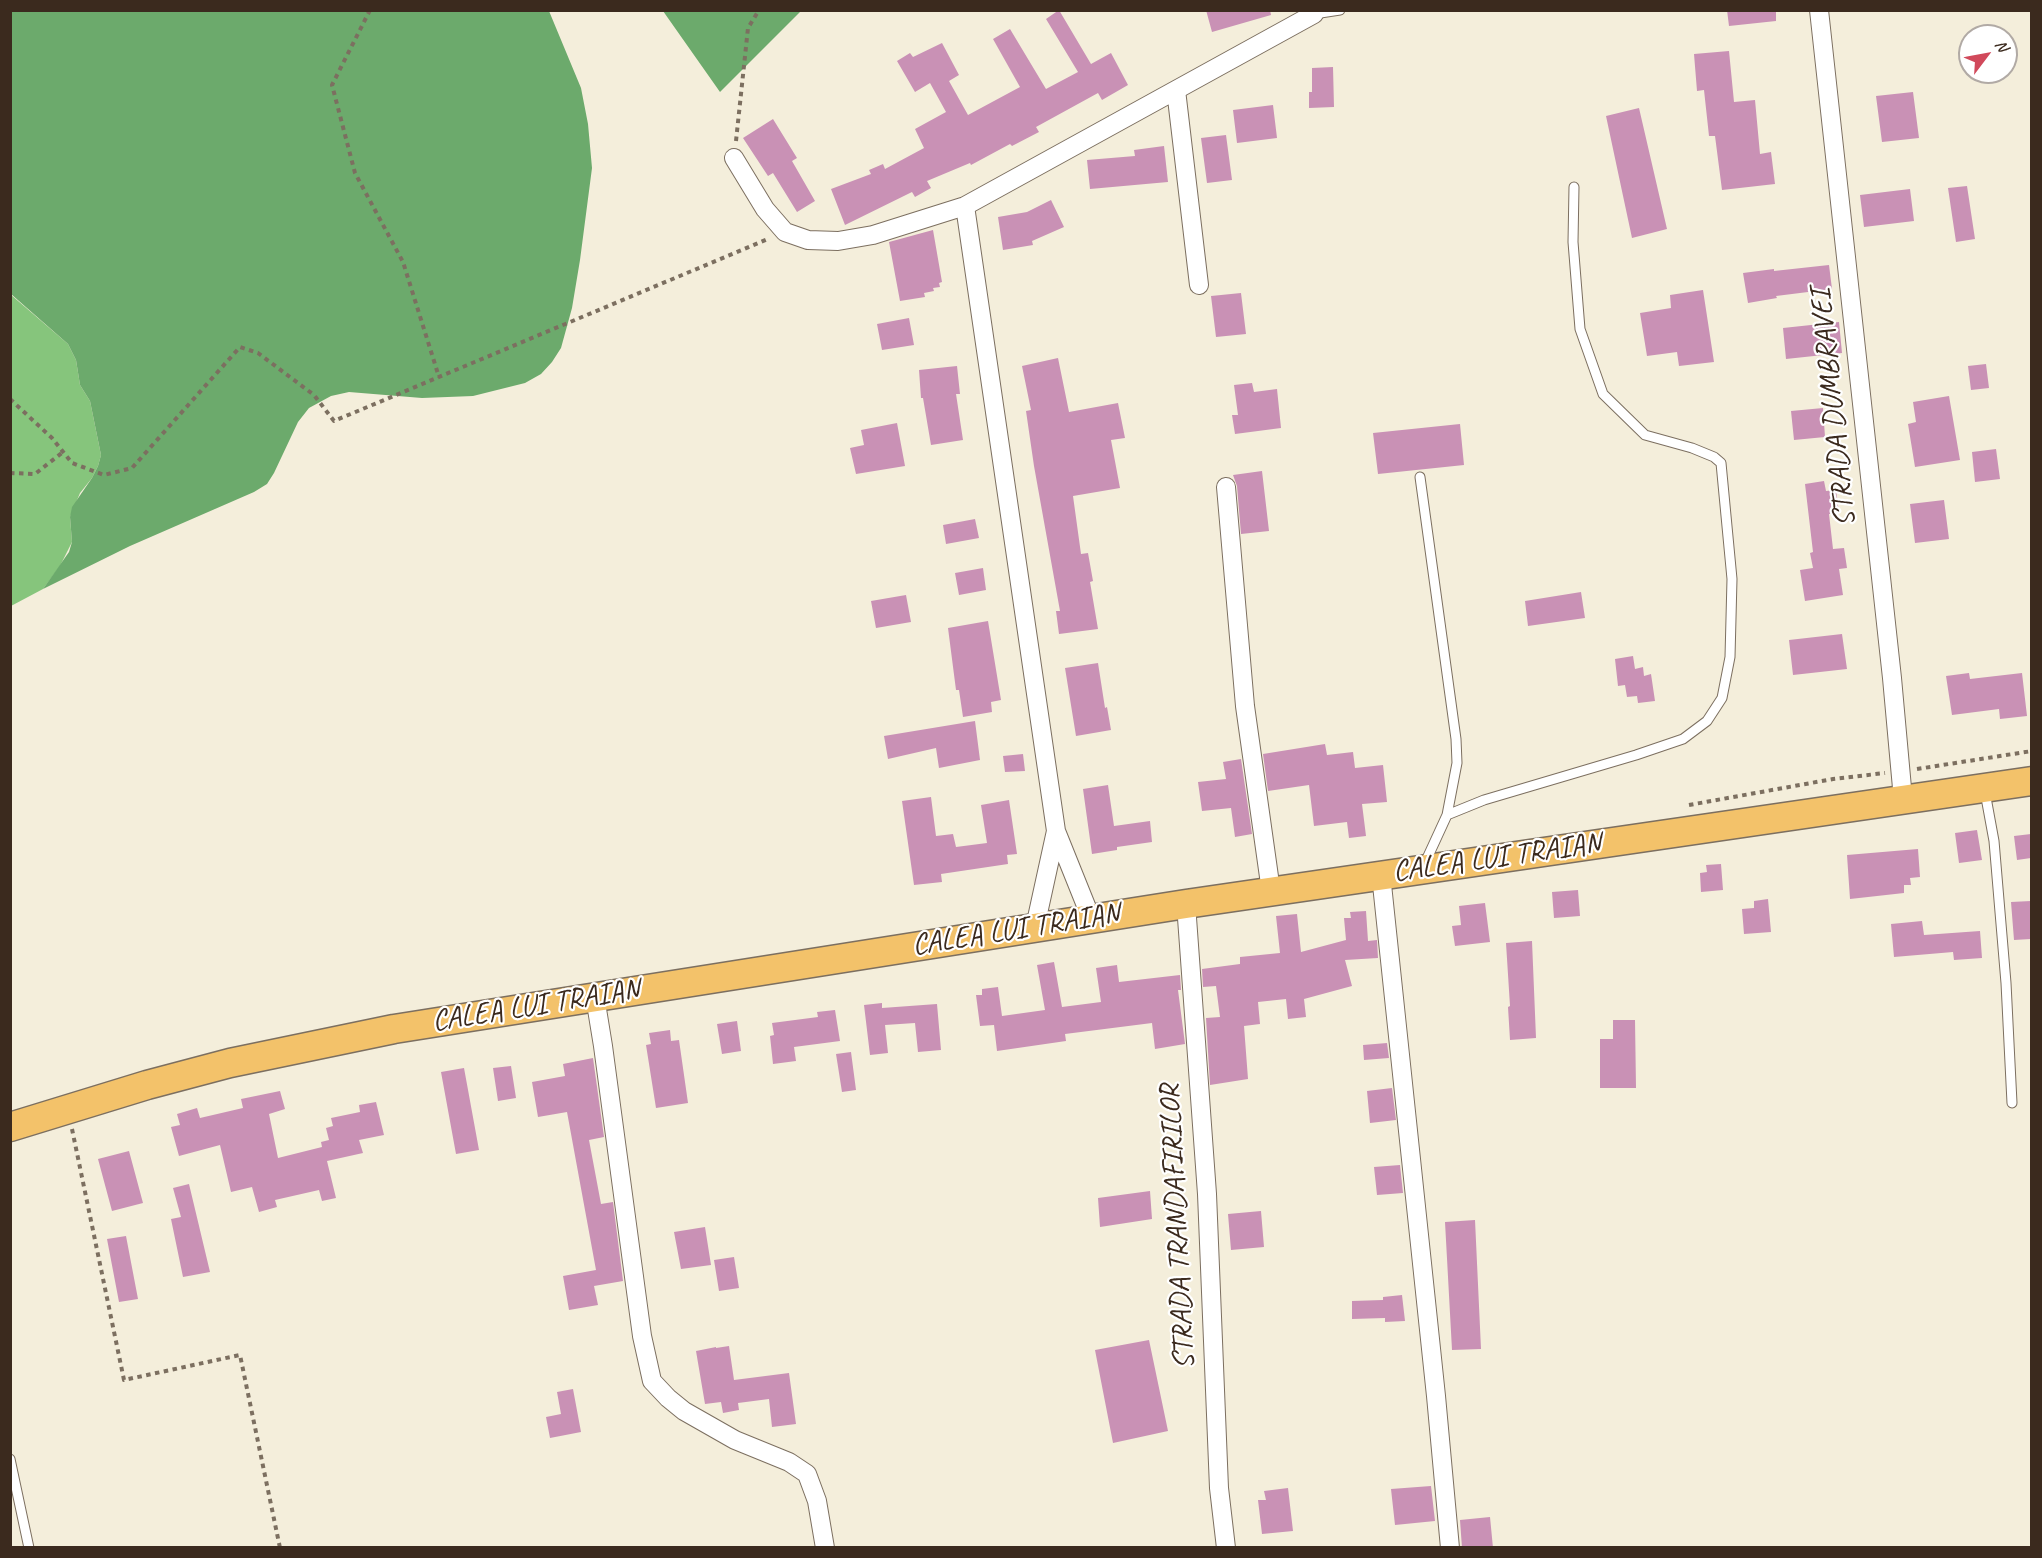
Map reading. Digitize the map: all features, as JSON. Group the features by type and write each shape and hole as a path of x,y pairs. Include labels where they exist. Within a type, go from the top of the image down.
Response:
{"highway":[{"name":"CALEA LUI TRAIAN","path":"10,1126 209,1068 311,1045 1091,918 2031,780"}],"street":[{"name":"STRADA DUMBRAVEI","path":"1819,10 1892,678 1903,799"},
{"path":"734,158 765,209 785,232 808,240 838,241 873,235 965,206 1315,12"},
{"path":"1176,90 1198,285"},
{"path":"965,206 1056,831 1091,918"},
{"path":"1226,487 1245,706 1271,891"},
{"path":"1035,927 1056,831"},
{"path":"1381,875 1435,1384 1450,1548"},
{"name":"STRADA TRANDAFIRILOR","path":"1186,904 1207,1194 1219,1488 1226,1548"},
{"path":"595,997 642,1336 652,1381 684,1411 735,1440 789,1462 807,1474 817,1501 825,1548"}],"lane":[{"path":"1315,12 1340,10"},
{"path":"1447,815 1484,800 1683,739 1707,721 1722,698 1730,657 1732,579 1721,463 1714,457 1692,448 1645,435 1603,394 1580,329 1574,242 1574,188"},
{"path":"1420,477 1456,740 1454,786 1447,815 1421,869"},
{"path":"1984,787 1994,841 2006,983 2012,1103"},
{"path":"10,1459 29,1548"}],"path":[{"path":"370,10 332,85 355,173 403,262 439,377"},
{"path":"734,158 748,28 759,10"},
{"path":"10,399 52,438 72,463 104,475 132,468 240,347 258,353 315,394 334,421 785,232"},
{"path":"10,473 35,474 63,452"},
{"path":"1849,778 2031,751"},
{"path":"68,1108 124,1380 240,1355 280,1548"}],"green space":[{"path":"10,11 549,11 581,88 588,124 592,168 572,308 561,348 541,374 525,383 473,396 422,398 349,392 331,396 309,408 298,422 267,484 254,492 130,546 43,589 69,552 72,542 70,517 72,507 92,478 101,455 90,401 80,385 76,360 68,344 11,294"},
{"path":"663,11 801,11 720,92"},
{"path":"10,294 68,344 76,360 80,385 90,401 101,455 92,478 80,493 70,517 72,542 60,566 43,589 11,606"}],"building":[{"path":"1059,10 1091,64 1111,53 1128,85 1102,100 1098,93 1036,127 1039,132 1012,146 1010,144 971,165 970,163 927,181 931,188 915,197 912,192 845,225 831,189 871,174 869,170 883,164 885,169 924,148 915,129 946,112 930,83 915,92 897,61 910,53 913,57 942,43 959,75 949,81 968,115 1020,87 993,39 1010,29 1046,89 1078,72 1046,19"},
{"path":"1206,10 1270,10 1271,15 1212,32"},
{"path":"1727,10 1776,10 1776,21 1729,26"},
{"path":"1729,51 1734,102 1755,100 1760,154 1771,152 1775,184 1722,190 1715,136 1709,136 1704,90 1697,91 1694,54"},
{"path":"1333,67 1334,107 1309,108 1312,68"},
{"path":"1913,92 1919,138 1882,142 1876,96"},
{"path":"1273,105 1277,138 1237,143 1233,110"},
{"path":"1639,108 1667,229 1632,238 1606,116"},
{"path":"773,119 797,158 792,161 815,201 797,212 773,173 768,176 743,138"},
{"path":"1226,135 1232,180 1207,183 1201,138"},
{"path":"1164,146 1168,182 1090,189 1087,160 1135,156 1134,150"},
{"path":"1967,186 1975,239 1956,242 1948,188"},
{"path":"1910,189 1914,221 1864,227 1860,195"},
{"path":"1051,200 1064,227 1032,241 1033,245 1003,250 998,217 1027,212"},
{"path":"933,230 942,282 939,283 940,287 924,293 925,297 900,301 889,242"},
{"path":"1829,265 1832,289 1776,296 1777,298 1748,303 1743,273"},
{"path":"1703,290 1714,362 1679,366 1677,352 1647,356 1640,313 1671,308 1670,295"},
{"path":"1241,293 1246,334 1216,337 1211,296"},
{"path":"909,318 914,345 882,350 877,324"},
{"path":"1839,322 1842,353 1786,359 1783,328"},
{"path":"1058,358 1069,412 1118,403 1125,438 1111,440 1120,488 1073,496 1081,554 1088,553 1093,581 1090,582 1098,629 1059,634 1056,611 1060,611 1034,466 1026,411 1031,410 1022,366"},
{"path":"1986,364 1989,388 1971,390 1968,366"},
{"path":"957,366 960,394 956,394 963,440 931,445 923,398 921,398 919,370"},
{"path":"1252,383 1254,392 1277,389 1281,428 1235,434 1232,415 1238,415 1234,385"},
{"path":"1949,396 1960,460 1915,467 1908,424 1916,422 1913,402"},
{"path":"1823,408 1825,437 1794,440 1791,411"},
{"path":"897,423 905,466 856,474 850,448 864,445 861,430"},
{"path":"1460,424 1464,465 1378,474 1373,433"},
{"path":"1996,449 2000,479 1975,482 1972,452"},
{"path":"1262,471 1269,531 1241,534 1237,486 1233,475"},
{"path":"1824,481 1826,491 1836,490 1839,513 1829,514 1833,549 1844,548 1847,568 1839,569 1843,595 1805,601 1800,570 1813,568 1810,553 1813,552 1805,484"},
{"path":"1944,500 1949,539 1915,543 1910,504"},
{"path":"975,519 979,538 946,544 943,525"},
{"path":"983,568 986,590 959,595 955,573"},
{"path":"1581,592 1585,618 1528,626 1525,601"},
{"path":"906,595 911,622 876,628 871,601"},
{"path":"988,621 1001,700 991,702 992,712 963,717 959,690 956,690 948,628"},
{"path":"1842,634 1847,669 1793,675 1789,640"},
{"path":"1633,656 1635,669 1643,667 1644,676 1651,674 1655,701 1638,703 1637,696 1627,697 1625,685 1618,686 1615,659"},
{"path":"1098,663 1111,730 1076,736 1065,668"},
{"path":"1969,673 1970,679 2022,673 2027,716 2000,719 1999,709 1952,715 1946,676"},
{"path":"975,721 980,760 939,768 936,748 888,759 884,736"},
{"path":"1325,744 1327,755 1353,752 1355,768 1383,765 1387,802 1362,804 1366,836 1349,838 1347,822 1314,826 1309,785 1268,791 1263,754"},
{"path":"1023,754 1025,771 1005,772 1003,756"},
{"path":"1241,759 1252,834 1235,837 1231,808 1202,811 1198,782 1226,779 1223,762"},
{"path":"1108,785 1114,826 1150,821 1152,842 1117,847 1117,850 1092,854 1083,789"},
{"path":"931,797 936,836 953,834 956,847 987,843 981,805 1009,800 1017,854 1007,855 1008,864 941,874 942,882 914,885 902,801"},
{"path":"1977,830 1982,860 1959,863 1955,833"},
{"path":"2031,834 2031,858 2017,860 2014,836"},
{"path":"1918,849 1920,877 1910,878 1911,885 1904,885 1904,893 1850,899 1847,855"},
{"path":"1721,864 1723,890 1701,892 1700,873 1707,872 1706,865"},
{"path":"1578,890 1580,916 1554,918 1552,892"},
{"path":"1768,899 1771,932 1744,934 1742,909 1754,908 1754,901"},
{"path":"2031,901 2031,939 2014,940 2011,902"},
{"path":"1485,903 1490,942 1455,946 1452,926 1461,925 1459,906"},
{"path":"1366,911 1368,941 1377,940 1378,958 1345,960 1352,986 1304,999 1306,1017 1288,1019 1286,999 1258,1002 1260,1024 1244,1026 1248,1079 1210,1085 1206,1018 1220,1017 1216,986 1203,987 1202,969 1240,964 1240,957 1280,953 1276,916 1297,914 1301,952 1346,940 1344,918 1351,918 1350,912"},
{"path":"1922,921 1924,935 1980,931 1982,958 1954,960 1953,952 1894,957 1891,924"},
{"path":"1532,941 1536,1038 1510,1040 1506,943"},
{"path":"1054,962 1062,1007 1101,1002 1096,968 1117,965 1119,982 1180,975 1181,990 1178,990 1185,1044 1155,1049 1152,1023 1065,1034 1066,1041 997,1051 994,1025 980,1026 976,995 982,995 982,989 998,987 1002,1016 1045,1010 1037,965"},
{"path":"882,1003 882,1008 937,1004 941,1050 918,1052 915,1023 885,1025 888,1053 870,1055 864,1005"},
{"path":"835,1010 840,1041 794,1047 796,1061 773,1064 770,1036 774,1035 772,1023 818,1017 817,1012"},
{"path":"1613,1020 1635,1020 1636,1088 1600,1088 1600,1039 1613,1039"},
{"path":"737,1021 741,1051 722,1054 717,1024"},
{"path":"670,1030 671,1041 679,1040 688,1103 656,1108 646,1045 651,1044 649,1033"},
{"path":"1387,1043 1389,1058 1364,1060 1363,1045"},
{"path":"851,1052 856,1090 842,1092 836,1054"},
{"path":"593,1058 604,1137 589,1140 601,1204 613,1202 623,1281 594,1286 598,1305 569,1310 563,1276 596,1270 567,1112 538,1117 532,1082 565,1076 563,1064"},
{"path":"511,1066 516,1098 498,1101 493,1068"},
{"path":"464,1068 479,1150 456,1154 441,1072"},
{"path":"1392,1088 1396,1120 1370,1123 1367,1091"},
{"path":"280,1091 285,1109 269,1114 278,1158 322,1147 321,1142 329,1140 326,1128 333,1126 331,1118 360,1112 359,1105 376,1102 384,1135 359,1140 363,1153 327,1161 336,1198 322,1201 319,1190 275,1200 277,1207 259,1212 252,1187 231,1192 220,1145 179,1156 171,1127 180,1125 177,1114 197,1108 200,1118 243,1108 241,1099"},
{"path":"129,1151 143,1203 112,1211 98,1159"},
{"path":"1400,1165 1403,1193 1377,1195 1374,1167"},
{"path":"189,1184 210,1272 183,1277 171,1219 181,1217 173,1188"},
{"path":"1150,1191 1152,1219 1100,1227 1098,1198"},
{"path":"1261,1211 1264,1247 1231,1250 1228,1214"},
{"path":"1475,1220 1481,1349 1452,1350 1445,1222"},
{"path":"705,1227 711,1265 681,1269 674,1232"},
{"path":"126,1236 138,1299 119,1302 107,1239"},
{"path":"734,1257 739,1288 719,1291 714,1260"},
{"path":"1402,1295 1405,1321 1385,1322 1385,1318 1352,1319 1352,1301 1383,1300 1383,1297"},
{"path":"1149,1340 1168,1431 1113,1443 1095,1350"},
{"path":"729,1346 734,1380 789,1373 796,1424 772,1427 769,1399 738,1403 739,1410 723,1413 721,1402 705,1404 696,1351"},
{"path":"573,1389 581,1432 550,1438 546,1417 561,1414 557,1392"},
{"path":"1431,1486 1435,1521 1395,1525 1391,1489"},
{"path":"1288,1488 1293,1531 1262,1534 1258,1500 1266,1500 1264,1491"},
{"path":"1490,1517 1493,1548 1462,1548 1460,1520"}]}
